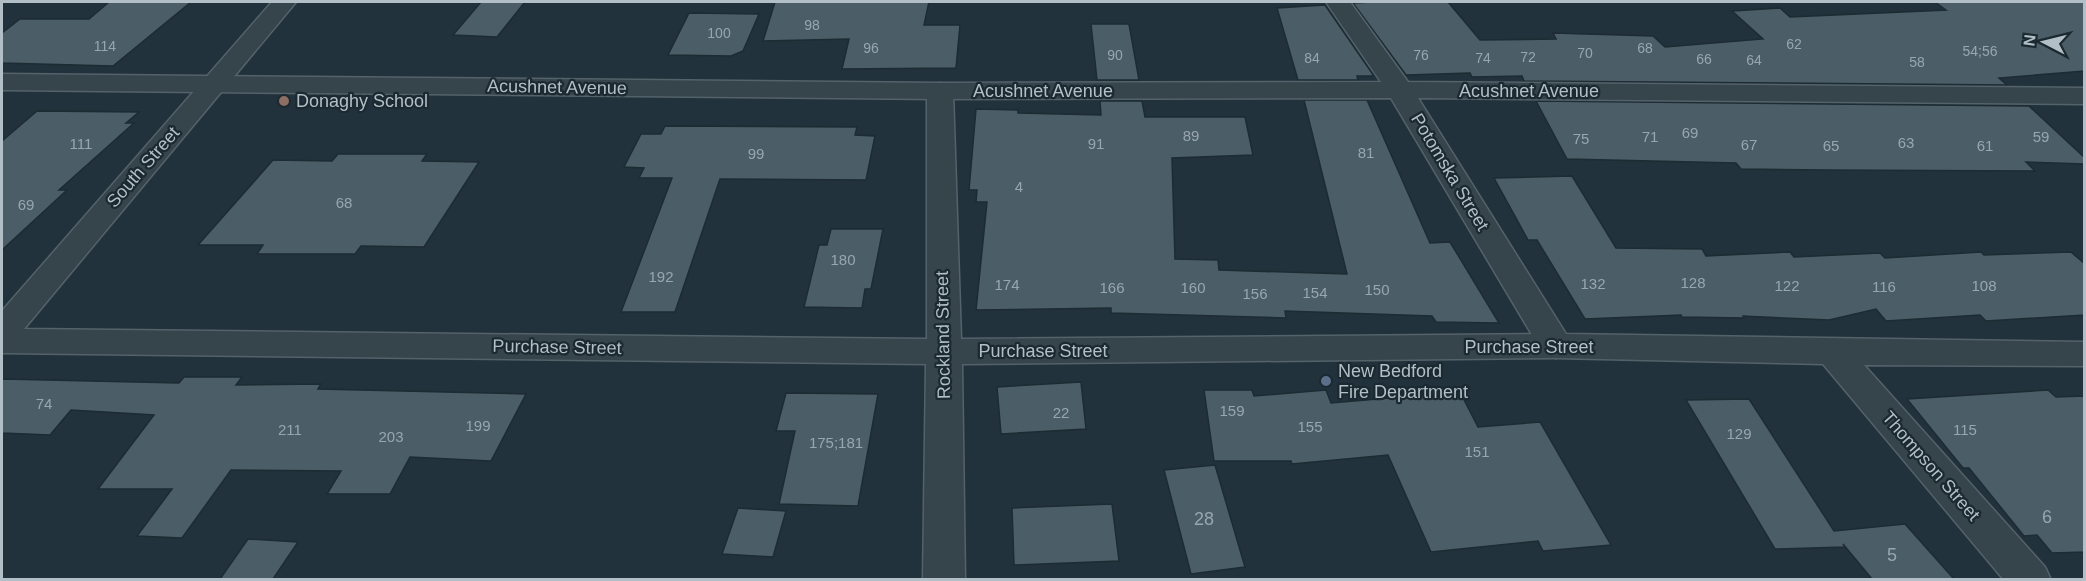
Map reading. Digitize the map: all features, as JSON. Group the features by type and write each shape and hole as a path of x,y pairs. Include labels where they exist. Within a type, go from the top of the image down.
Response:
{"street":[{"name":"South Street","path":"2,333 284,2"},
{"name":"Potomska Street","path":"1338,2 1400,90 1556,346"},
{"name":"Acushnet Avenue","path":"2,82 940,91 1400,90 2085,96"},
{"name":"Rockland Street","path":"940,91 944,351 944,579"},
{"name":"Purchase Street","path":"2,341 944,351 1556,346 1832,352 2085,354"},
{"name":"Thompson Street","path":"1832,352 2030,579"}],"building":[{"path":"109,2 191,2 113,66 2,63 2,33 20,19 89,19"},
{"path":"481,2 525,2 497,37 453,35"},
{"path":"775,2 929,2 924,25 960,25 956,68 842,69 849,39 763,41"},
{"path":"1448,2 1480,40 1556,39 1553,33 1653,36 1665,47 1763,39 1732,11 1780,8 1790,17 1946,10 1935,2 2085,2 2085,71 1999,78 2007,85 1524,81 1522,76 1472,77 1470,73 1406,75 1353,3"},
{"path":"1325,5 1374,76 1357,76 1358,80 1298,80 1277,8"},
{"path":"689,13 759,14 743,51 731,56 668,55"},
{"path":"1091,24 1129,24 1139,80 1097,80"},
{"path":"1304,100 1367,100 1430,243 1450,242 1499,323 1436,322 1432,316 1285,311 1286,318 1111,313 1111,308 976,310 987,202 976,202 977,190 969,190 976,109 1018,110 1018,113 1101,115 1100,101 1142,101 1145,117 1245,117 1253,155 1172,158 1175,259 1218,260 1219,270 1347,274"},
{"path":"1536,101 2029,106 2085,158 2085,164 2026,162 2035,171 1827,170 1741,169 1736,163 1567,159"},
{"path":"37,111 139,112 126,123 134,123 59,190 67,190 2,250 2,141"},
{"path":"665,126 857,127 855,135 875,136 866,180 720,179 675,312 621,312 672,178 639,178 644,168 624,167 641,134 661,134"},
{"path":"338,154 427,154 422,161 479,162 424,247 361,246 355,254 257,254 263,245 198,245 273,160 332,161"},
{"path":"1572,176 1616,248 1702,249 1706,256 1790,252 1794,257 1880,253 1885,258 1981,252 1984,255 2071,252 2085,264 2085,315 1986,321 1980,315 1886,321 1876,309 1829,320 1743,316 1744,318 1682,317 1681,315 1585,319 1537,240 1528,240 1494,178"},
{"path":"831,229 883,229 871,289 865,289 862,308 804,307 819,245 827,245"},
{"path":"184,377 242,377 236,385 321,384 318,389 526,394 491,461 410,457 390,494 327,494 341,471 231,470 182,538 137,536 172,489 98,489 154,415 71,410 50,435 2,433 2,379 179,383"},
{"path":"1081,382 1086,429 1001,434 997,387"},
{"path":"1204,390 1252,390 1254,396 1326,390 1331,403 1460,392 1478,427 1540,422 1611,545 1543,551 1538,541 1431,552 1388,455 1292,464 1291,461 1214,461"},
{"path":"2048,390 2056,397 2085,396 2085,552 2052,553 2037,535 2024,536 1969,468 1963,468 1907,399"},
{"path":"786,393 878,394 858,506 779,504 795,431 776,431"},
{"path":"1749,399 1834,531 1905,524 1954,579 1872,579 1843,544 1845,547 1775,549 1686,400"},
{"path":"1215,465 1245,567 1191,574 1164,470"},
{"path":"1112,504 1119,561 1014,565 1012,508"},
{"path":"738,508 786,511 773,557 722,554"},
{"path":"248,539 298,542 273,579 220,579"}],"place":[{"name":"Donaghy School","path":"284,101"},
{"name":"New Bedford Fire Department","path":"1326,381"}]}
